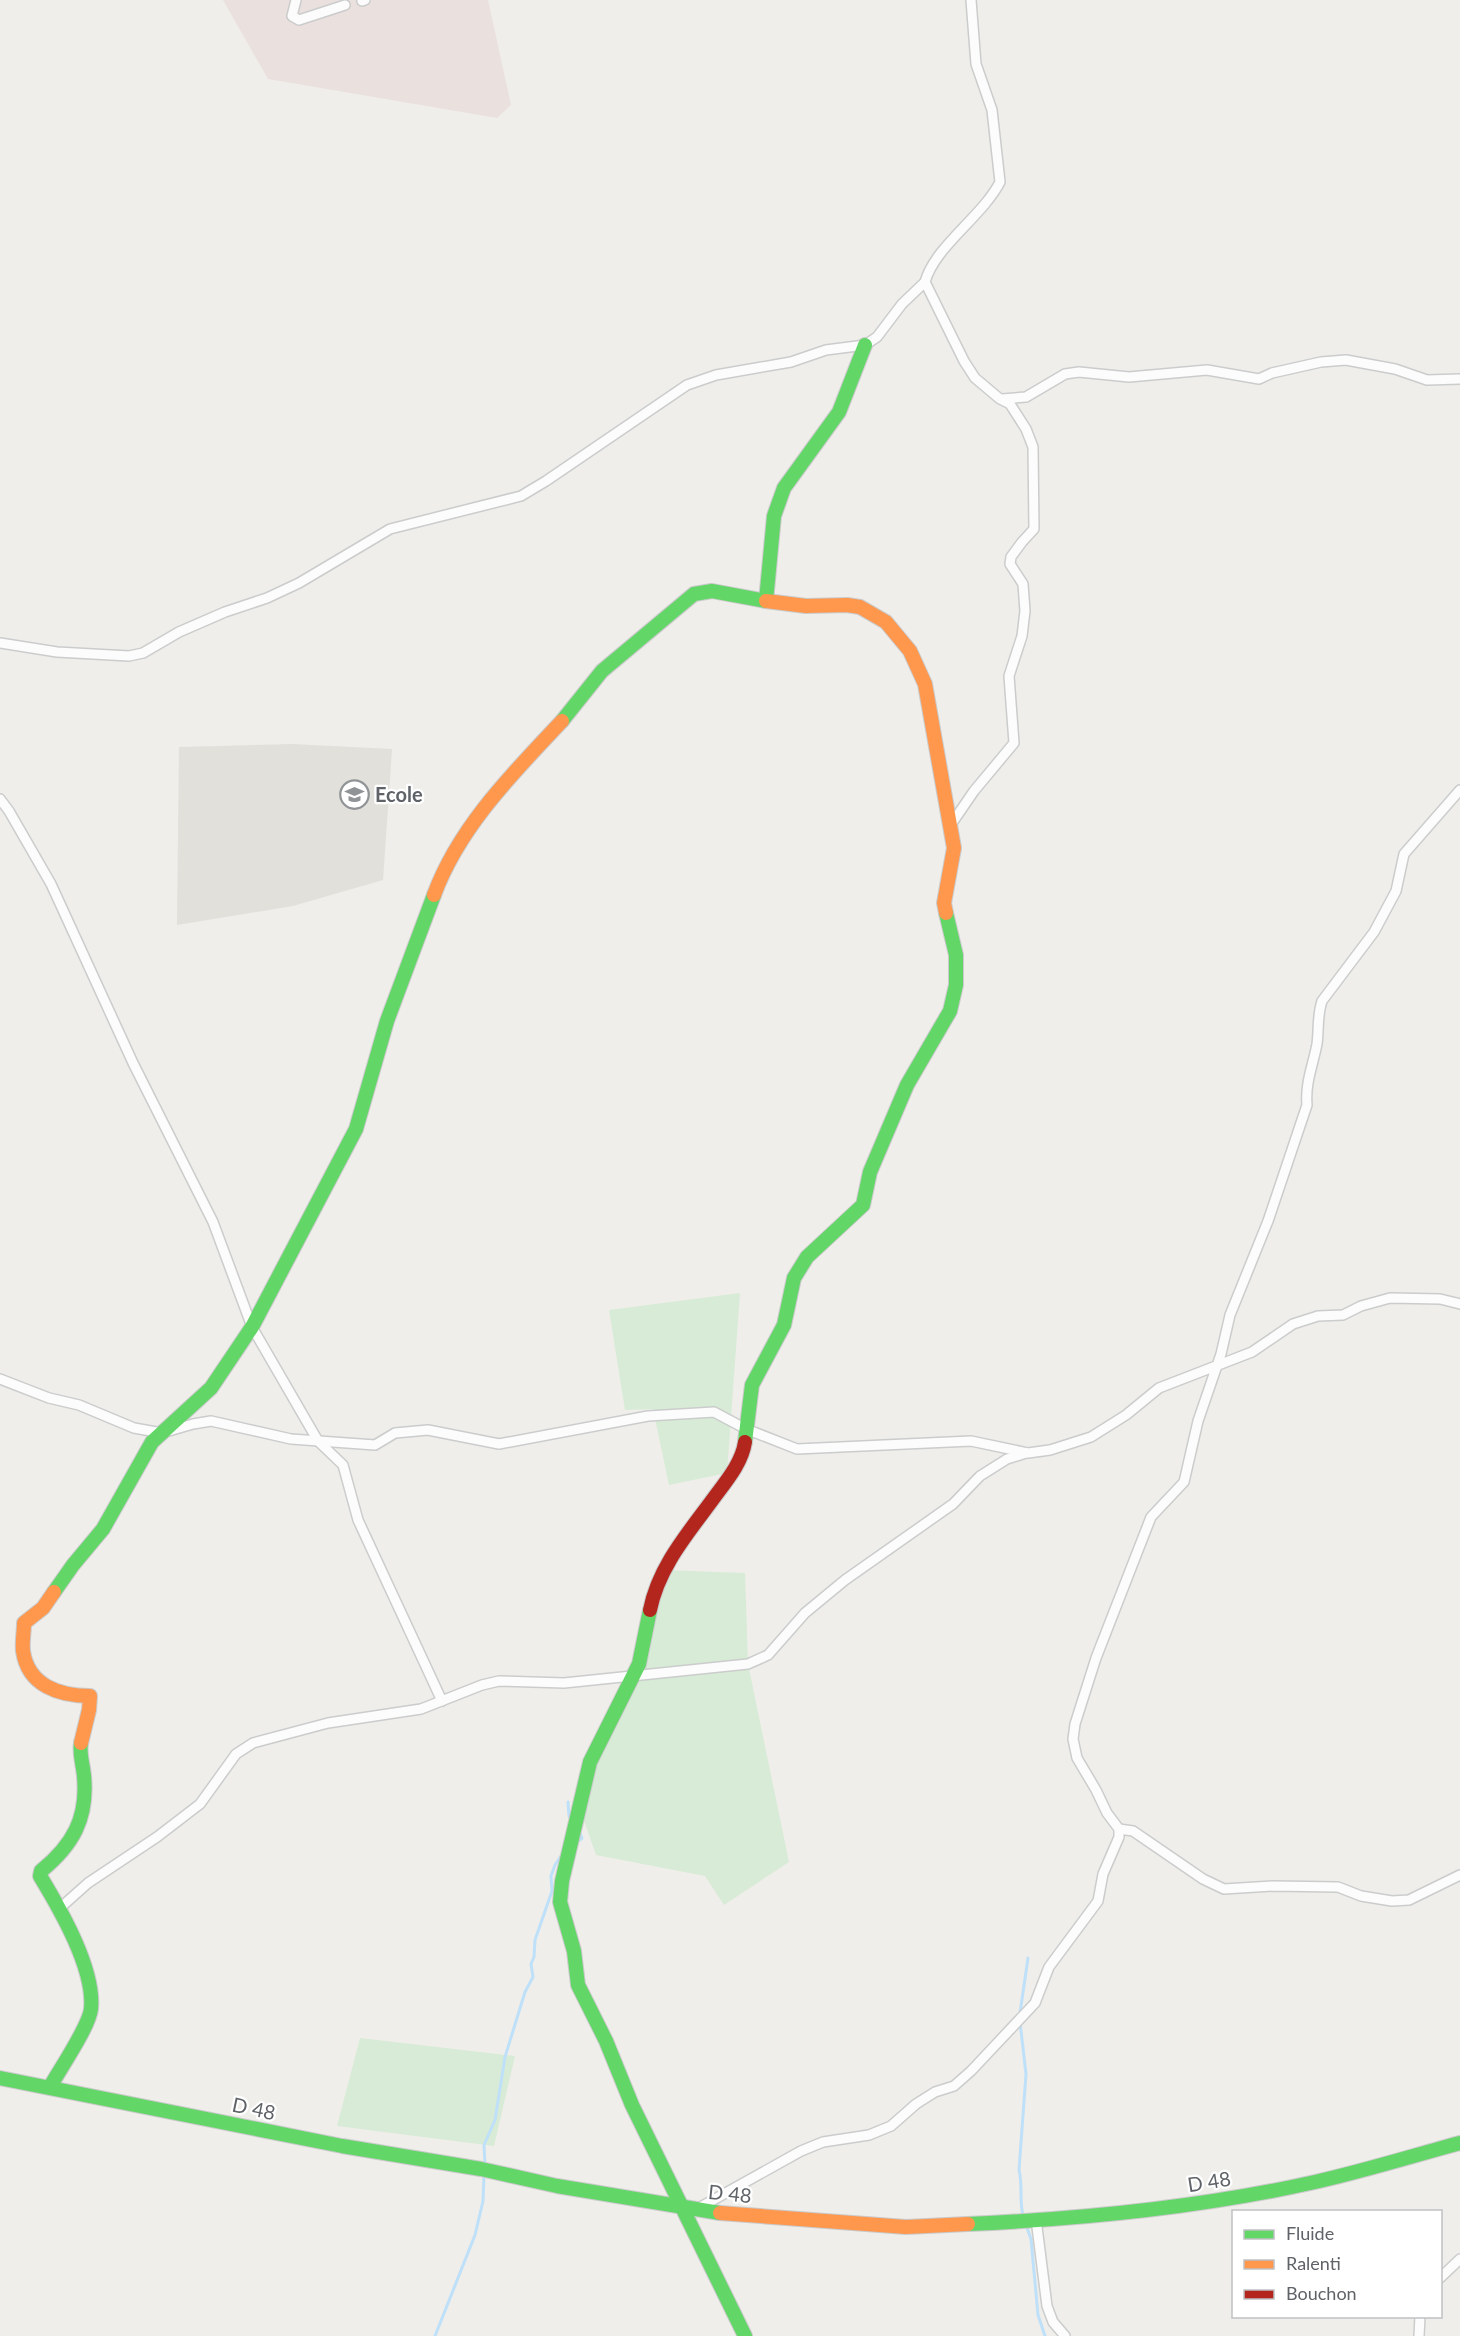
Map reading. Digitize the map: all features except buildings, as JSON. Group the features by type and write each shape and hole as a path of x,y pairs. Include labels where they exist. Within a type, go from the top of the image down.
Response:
{"street":[{"path":"296,0 292,16 299,20 345,5"},
{"path":"0,643 57,652 129,656 142,653 179,632 299,583 390,529 521,496 687,385 716,375 791,362 826,350 865,345 877,337 902,304 925,282 938,258 969,223 1000,182 992,110 976,64 971,0"},
{"path":"925,282 964,361 975,378 1000,399 1010,404 1026,429 1033,447 1035,529 1011,557 1010,564 1023,584 1024,610 1022,636 1009,676 1014,743 974,791 950,826"},
{"path":"766,601 774,516 784,488 839,412 865,345"},
{"path":"1000,399 1026,397 1065,374 1078,372 1129,376 1207,370 1259,379 1292,368 1346,360 1395,369 1427,380 1460,379"},
{"path":"50,2087 86,2023 91,2009 87,1970 60,1908 40,1876 41,1871 60,1856 74,1840 80,1829 84,1776 80,1752 83,1729 91,1703 90,1696 70,1696 45,1688 23,1655 24,1623 43,1608 103,1528 152,1442 211,1388 252,1327 356,1129 387,1021 442,873 470,828 510,777 573,709 602,671 694,594 712,591 766,601 812,606 845,604 866,609 902,637 925,684 954,848 944,903 956,955 956,985 950,1011 907,1085 870,1172 863,1205 807,1257 794,1278 784,1325 752,1385 744,1447 733,1472 670,1558 653,1594 639,1664 590,1762 562,1881 560,1902 574,1951 578,1985 606,2042 632,2105 690,2208 745,2336"},
{"path":"690,2208 823,2142 869,2135 891,2126 916,2104 935,2092 954,2086 971,2072 1035,2003 1049,1967 1098,1901 1103,1874 1119,1836 1119,1829 1107,1813 1077,1758 1073,1739 1075,1724 1096,1658 1151,1517 1184,1482 1198,1421 1216,1368 1230,1315 1268,1221 1307,1105 1305,1088 1317,1042 1317,1014 1322,1001 1374,932 1395,891 1404,854 1460,790"},
{"path":"0,799 51,884 133,1063 213,1222 252,1327 318,1441 343,1465 358,1520 442,1701"},
{"path":"60,1908 88,1883 157,1837 200,1804 236,1754 253,1743 328,1723 421,1710 482,1685 498,1681 564,1683 633,1674 748,1664 768,1655 805,1613 845,1580 953,1504 980,1476 1007,1460 1091,1437 1126,1415 1160,1388 1252,1352 1293,1324 1318,1316 1343,1315 1360,1306 1390,1298 1440,1299 1460,1305"},
{"path":"0,1378 134,1428 162,1434 211,1421 291,1439 375,1445 395,1433 428,1430 499,1444 648,1416 714,1412 747,1429 797,1449 971,1441 1028,1453"},
{"path":"1119,1829 1133,1831 1203,1880 1224,1889 1273,1886 1338,1887 1361,1896 1400,1901 1417,1897 1460,1875"},
{"name":"D 48","path":"0,2078 342,2146 485,2169 556,2186 726,2214 906,2227 1036,2220 1172,2206 1352,2173 1460,2143"},
{"path":"1036,2220 1047,2306 1053,2322 1065,2336"},
{"path":"1442,2276 1460,2259"},
{"path":"1419,2336 1420,2318"}],"shaded area":[{"path":"223,0 488,0 511,105 497,118 268,79"},
{"path":"292,744 392,749 383,880 293,906 177,925 179,747"}],"green space":[{"path":"740,1293 727,1473 669,1485 653,1409 625,1410 609,1310"},
{"path":"664,1570 745,1573 748,1664 789,1862 724,1905 705,1876 596,1855 580,1809 590,1762 639,1664"},
{"path":"360,2038 515,2056 494,2146 337,2126"}],"waterway":[{"path":"568,1802 569,1816 572,1820"},
{"path":"575,1844 582,1838 579,1831"},
{"path":"485,2165 484,2145 495,2120 505,2057 525,1992 533,1977 531,1964 534,1957 535,1940 552,1891 551,1876 563,1853"},
{"path":"1020,2013 1028,1958"},
{"path":"1020,2022 1026,2074 1019,2170 1023,2215"},
{"path":"435,2336 475,2235 483,2201 484,2174"},
{"path":"1026,2225 1031,2239 1038,2315 1045,2336"}],"traffic: fast":[{"path":"562,721 602,671 694,594 712,591 766,601 774,516 784,488 839,412 865,345"},
{"path":"54,1592 103,1529 152,1442 211,1388 252,1327 356,1129 387,1021 434,895"},
{"path":"745,1442 752,1385 784,1325 794,1278 807,1257 863,1205 870,1172 907,1085 950,1011 956,985 956,955 946,913"},
{"path":"650,1610 639,1664 590,1762 562,1881 560,1902 574,1951 578,1985 606,2041 632,2105 745,2336"},
{"path":"50,2087 80,2037 91,2009 91,1993 82,1958 66,1922 40,1876 41,1871 70,1841 81,1818 85,1791 81,1743"},
{"path":"0,2078 342,2146 481,2169 557,2186 720,2213"},
{"path":"968,2224 1099,2215 1186,2205 1273,2191 1333,2178 1460,2143"}],"traffic: slow":[{"path":"766,601 806,606 860,607 886,622 910,651 925,684 954,848 944,903 946,913"},
{"path":"434,895 458,846 489,802 562,721"},
{"path":"54,1592 43,1608 24,1623 23,1651 26,1663 38,1681 57,1691 90,1696 81,1743"},
{"path":"720,2213 906,2227 968,2224"}],"traffic: jam":[{"path":"650,1610 660,1578 668,1563 734,1470 745,1442"}],"place":[{"name":"Ecole","path":"354,794"}]}
